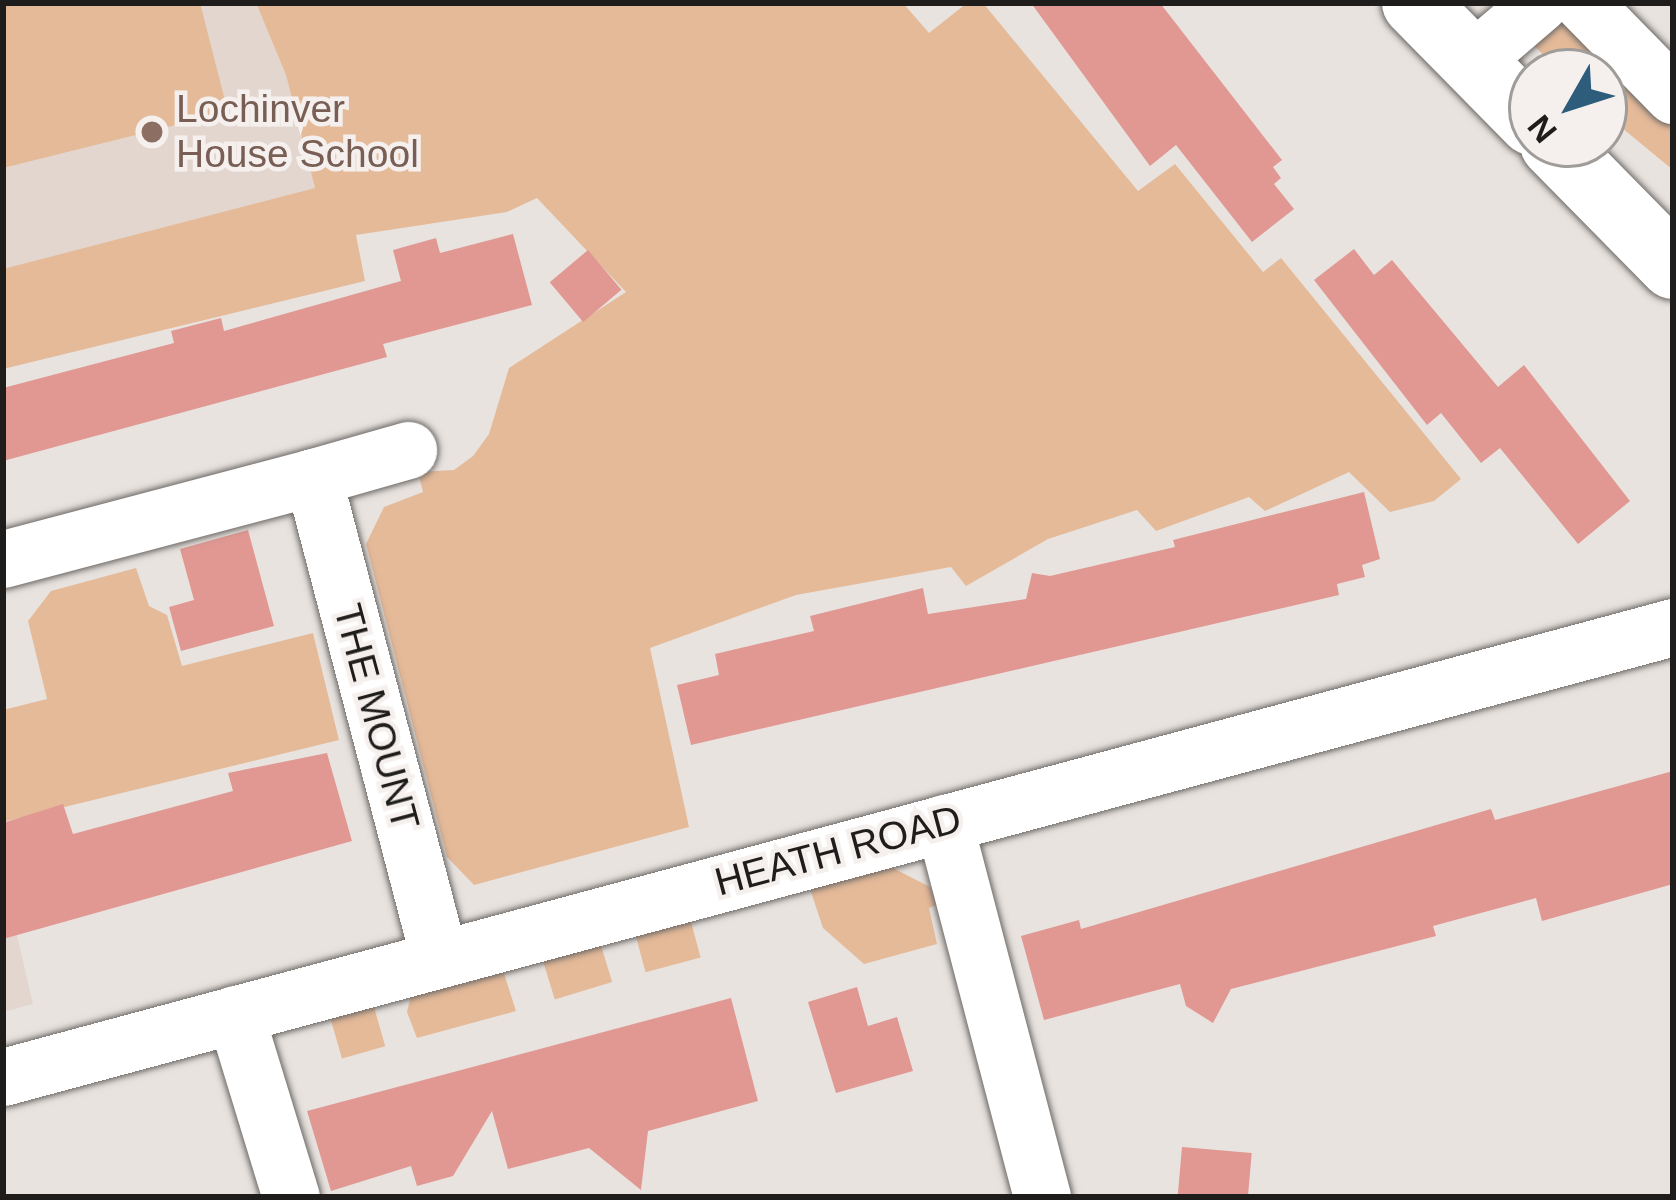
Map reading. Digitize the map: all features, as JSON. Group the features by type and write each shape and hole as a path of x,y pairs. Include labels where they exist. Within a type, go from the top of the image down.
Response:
{"street":[{"path":"1414,3 1508,98"},
{"path":"1472,61 1540,3"},
{"path":"1583,3 1673,95"},
{"path":"1581,168 1664,239"},
{"path":"3,559 408,450"},
{"name":"THE MOUNT","path":"313,477 439,956"},
{"name":"HEATH ROAD","path":"3,1077 1673,627"},
{"path":"944,823 1042,1197"},
{"path":"236,1014 291,1197"}],"shaded area":[{"name":"Lochinver House School","path":"3,3 256,3 286,75 315,188 3,269"},
{"path":"3,3 200,3 228,112 3,168"},
{"path":"256,3 903,3 929,33 967,3 983,3 1138,191 1175,164 1263,272 1281,258 1461,479 1434,501 1390,512 1349,472 1265,511 1249,497 1156,531 1137,510 1048,539 966,586 951,567 796,595 650,648 689,827 474,885 447,857 366,544 384,507 423,492 418,472 454,470 473,456 489,434 509,368 626,292 537,198 507,212 356,235 365,281 3,369 3,269 315,188 286,75"},
{"path":"1570,16 1603,48 1536,48 1523,35"},
{"path":"1628,72 1673,116 1673,170 1628,133"},
{"path":"136,568 149,606 167,615 182,666 313,633 339,740 3,822 3,710 47,699 28,621 51,591"},
{"path":"889,866 930,887 939,904 929,908 937,944 864,964 823,928 809,886"},
{"path":"3,876 33,1004 3,1012"},
{"path":"690,918 701,958 646,972 635,933"},
{"path":"599,939 612,982 555,1000 542,957"},
{"path":"501,964 516,1011 417,1038 407,1012 411,995"},
{"path":"372,1000 385,1046 342,1059 329,1012"}],"building":[{"path":"1031,3 1160,3 1282,160 1273,167 1281,178 1274,184 1294,209 1252,242 1176,145 1150,166"},
{"path":"513,234 532,305 383,344 387,357 3,461 3,388 174,343 171,331 221,318 224,331 401,281 393,250 436,238 440,253"},
{"path":"1354,249 1374,275 1392,260 1498,387 1524,365 1630,501 1578,544 1500,448 1481,463 1441,413 1427,425 1314,280"},
{"path":"588,250 621,290 583,322 550,282"},
{"path":"1364,492 1380,559 1362,565 1365,577 1337,584 1339,595 691,745 677,685 719,675 715,654 814,631 810,616 923,588 928,614 1026,599 1032,573 1050,576 1175,547 1173,540"},
{"path":"248,530 274,626 181,651 169,607 194,600 180,549"},
{"path":"327,753 352,841 3,939 3,823 63,804 73,834 233,791 228,773"},
{"path":"1673,771 1673,884 1542,921 1536,898 1433,926 1436,936 1231,989 1213,1023 1186,1006 1180,984 1044,1020 1021,936 1079,920 1081,929 1491,809 1495,820"},
{"path":"857,987 868,1026 897,1017 913,1071 836,1093 808,1002"},
{"path":"731,998 758,1101 648,1131 641,1190 589,1148 508,1169 492,1111 453,1176 417,1186 411,1166 331,1191 307,1111"},
{"path":"1182,1147 1252,1153 1248,1197 1178,1197"}],"place":[{"name":"Lochinver House School","path":"152,132"}]}
